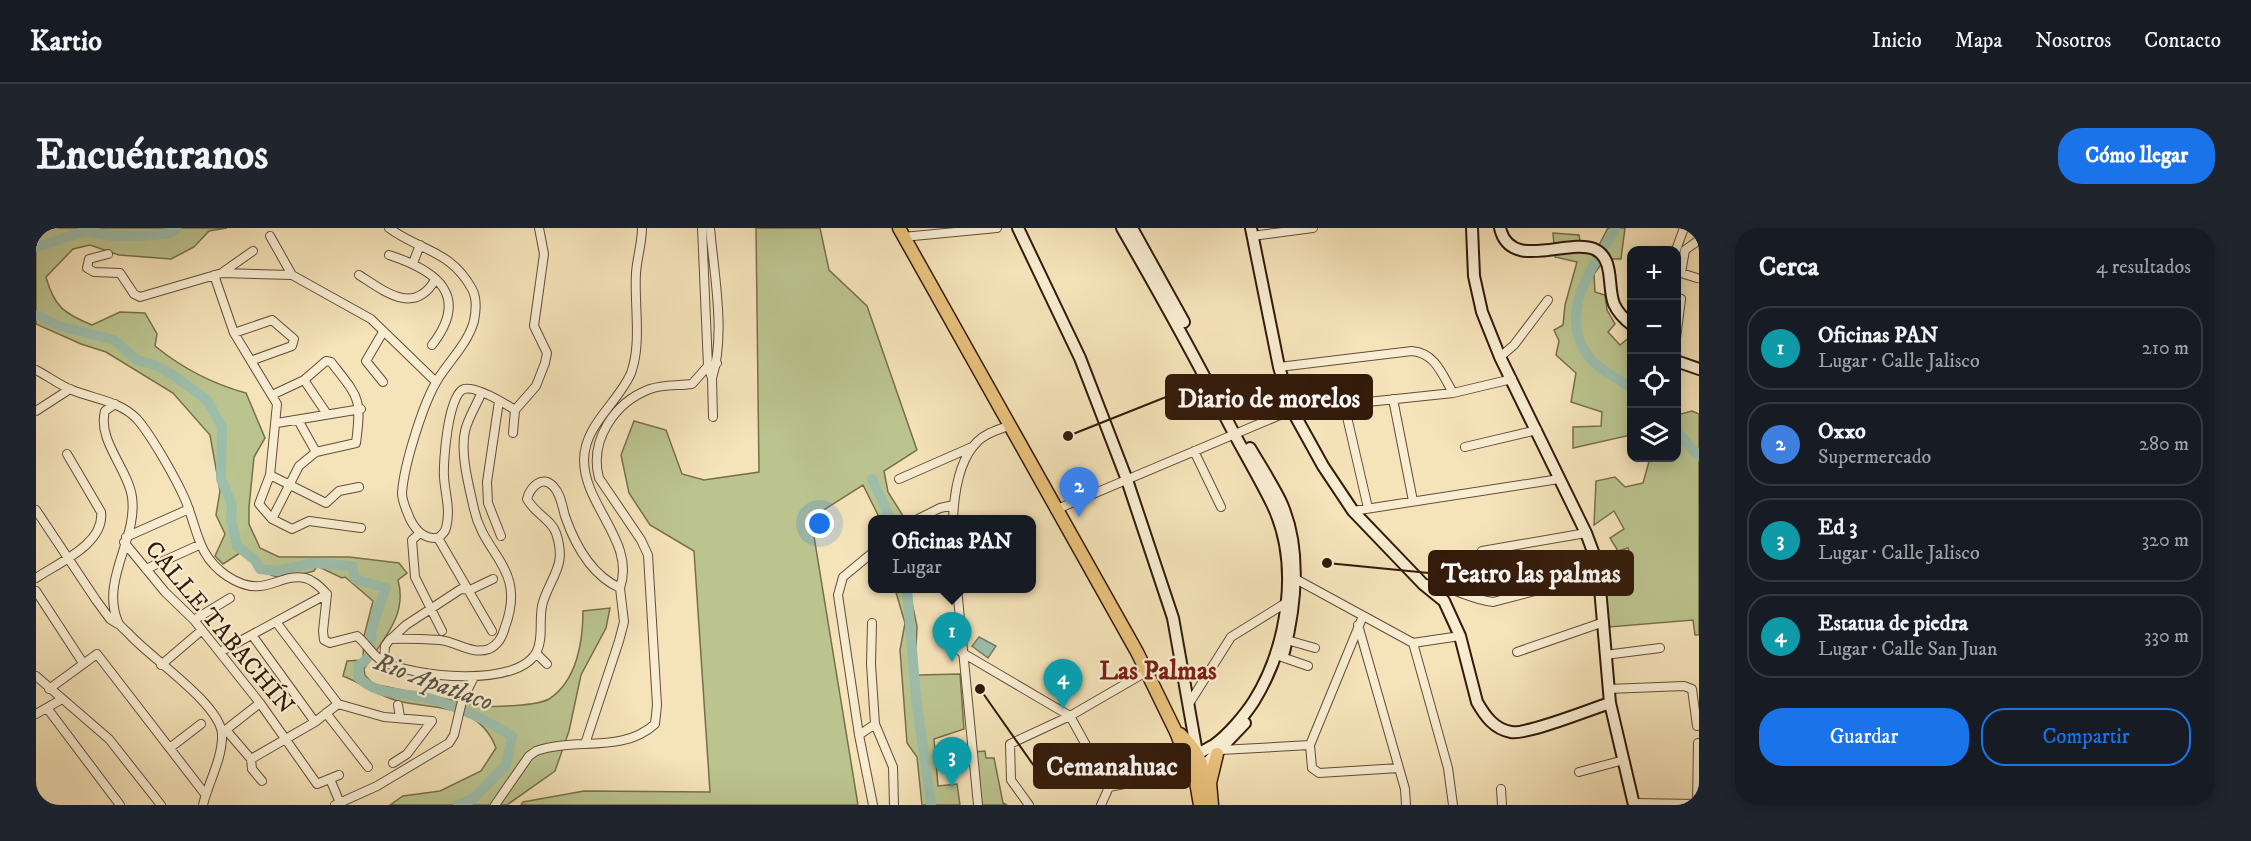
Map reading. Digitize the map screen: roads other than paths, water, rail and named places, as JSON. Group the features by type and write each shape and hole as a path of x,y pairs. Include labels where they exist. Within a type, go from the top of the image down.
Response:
{"main road":[{"path":"901,232 1146,672 1176,732 1196,782 1200,805"},
{"path":"1176,732 1197,753 1204,765 1206,805"},
{"path":"1212,805 1210,783 1219,752"}],"street":[{"path":"388,228 441,254 455,266 473,290 476,302 474,320 466,338 436,382 414,441 402,495 405,507 420,533 431,539 438,538 446,530 448,509 444,454 453,403 458,393 464,389 474,390 514,410"},
{"path":"513,433 514,410 536,386 546,363 547,353 534,321 544,254 539,228"},
{"path":"585,744 620,641 624,622 620,588 623,578 623,558 585,472 584,459 587,444 602,415 630,375 635,356 636,271 642,228"},
{"path":"702,228 708,366 712,378 713,417"},
{"path":"710,228 718,338 717,363 712,378"},
{"path":"901,232 997,228"},
{"path":"1018,228 1075,348 1127,480 1173,618 1190,702 1197,753"},
{"path":"1123,228 1238,434 1281,502 1293,552 1287,640 1258,706 1219,752 1204,765"},
{"path":"1132,228 1186,325 1238,434"},
{"path":"1313,228 1251,232 1279,367 1292,410 1323,466 1353,511 1423,584 1444,601 1460,636 1477,702 1491,722 1500,728 1519,733 1610,703"},
{"path":"1472,228 1477,294 1500,357 1595,555 1604,622 1610,703 1634,804 1697,804 1698,743"},
{"path":"1500,228 1502,237 1510,247 1548,252 1585,246 1593,248 1605,258 1613,302 1627,321"},
{"path":"1677,246 1684,228"},
{"path":"270,236 292,275"},
{"path":"1697,278 1681,273 1685,250 1699,240"},
{"path":"413,263 420,245"},
{"path":"108,254 89,258 87,268 94,272 120,273 134,294 140,297 218,274 253,251"},
{"path":"389,255 413,263 448,292 451,304 446,327 432,345"},
{"path":"218,274 292,275 371,319 436,382"},
{"path":"218,274 234,333 253,360 277,404 277,423 270,475 259,504 272,519 292,529 309,521 361,528"},
{"path":"359,274 400,299 415,298 427,293 435,280"},
{"path":"1500,357 1514,345 1548,300"},
{"path":"234,333 272,320 294,339 292,346 253,360"},
{"path":"382,332 366,361 383,382"},
{"path":"1279,367 1423,352 1432,358 1453,393"},
{"path":"272,395 304,380 326,361 331,362 355,393 361,409 356,443 316,452 299,466 292,484 272,519"},
{"path":"1681,362 1699,369"},
{"path":"495,805 529,756 536,751 630,739 645,733 655,724 657,705 648,555 641,540 599,478 598,443 609,421 624,404 652,388 692,384 708,366 717,363"},
{"path":"36,370 70,389 123,406 139,421 189,509 200,545 210,561 228,576 250,586 264,587 297,577 307,578 327,594"},
{"path":"304,380 327,414"},
{"path":"1055,510 1292,410 1453,393 1512,380"},
{"path":"36,411 70,389"},
{"path":"390,639 443,641 477,650 490,648 499,641 505,630 510,612 510,582 500,557 485,536 474,511 464,447 465,431 481,394"},
{"path":"1393,399 1413,501"},
{"path":"499,401 487,482 488,503 501,536"},
{"path":"115,404 105,411 104,430 132,496 133,508 113,588 118,624"},
{"path":"1344,404 1368,508"},
{"path":"277,423 361,409"},
{"path":"298,420 316,452"},
{"path":"899,479 972,447 989,433 1008,426"},
{"path":"1465,447 1537,430"},
{"path":"953,515 957,487 972,447"},
{"path":"1194,451 1221,507"},
{"path":"36,578 95,537 102,521 101,512 67,454"},
{"path":"270,475 326,503 339,491 359,487"},
{"path":"1353,511 1559,479"},
{"path":"327,594 324,640 330,643 349,636 360,639 375,656 402,670 474,677 527,663 536,652 541,635 543,603 556,577 560,554 555,532 548,521 534,512 527,499 530,489 535,484 544,482 553,485 585,557 597,573 620,588"},
{"path":"925,515 954,505"},
{"path":"125,540 189,509"},
{"path":"36,510 110,619 203,700 224,731 254,758"},
{"path":"420,533 412,540 413,567 419,588 442,631"},
{"path":"1482,551 1586,533"},
{"path":"438,538 492,631"},
{"name":"CALLE TABACHÍN","path":"125,540 146,569 194,620 220,652 286,738 317,784 330,779"},
{"path":"146,569 200,545"},
{"path":"868,557 843,577 837,595 859,735 873,805"},
{"path":"1423,584 1432,583 1483,601 1493,602 1599,574"},
{"path":"1291,577 1413,643 1460,636"},
{"path":"384,662 385,646 390,639 461,589 470,590 493,579"},
{"path":"36,591 84,663"},
{"path":"957,593 961,652 978,805"},
{"path":"220,652 327,594"},
{"path":"194,620 230,598"},
{"path":"1190,702 1231,637 1290,600"},
{"path":"1109,787 1179,773 1197,753 1216,744 1247,710 1279,656 1290,600"},
{"path":"1363,616 1310,745 1312,768 1319,773 1399,768"},
{"path":"276,622 339,704 384,717 432,722 407,754 393,763"},
{"path":"1517,652 1604,622"},
{"path":"872,623 875,724 893,767 894,805"},
{"path":"1358,625 1399,768 1406,805"},
{"path":"161,665 202,630"},
{"path":"252,635 315,722"},
{"path":"1287,640 1315,648"},
{"path":"1413,643 1448,768 1453,805"},
{"path":"1605,655 1660,648"},
{"path":"536,652 547,664"},
{"path":"961,652 1070,716 1109,787"},
{"path":"49,689 97,654 206,794"},
{"path":"1279,656 1308,666"},
{"path":"1029,805 1011,780 1010,744 1070,716 1146,672"},
{"path":"36,676 109,739 161,805"},
{"path":"339,775 330,779 337,804 377,786 449,743 454,735 456,718 462,701 474,677"},
{"path":"1608,689 1684,686 1692,689 1697,726"},
{"path":"36,714 62,699"},
{"path":"203,805 224,731 260,703"},
{"path":"262,781 252,769 254,758 315,722 339,704"},
{"path":"398,705 400,717"},
{"path":"46,708 120,805"},
{"path":"326,713 368,767"},
{"path":"171,747 201,724"},
{"path":"859,735 875,724"},
{"path":"1219,752 1310,745"},
{"path":"1579,772 1624,760"},
{"path":"1101,805 1109,787"},
{"path":"1501,789 1502,805"}],"waterway":[{"name":"Rio Apatlaco","path":"36,247 86,231 113,236 141,236 171,233 177,228"},
{"path":"1616,228 1588,275 1577,308 1576,325 1580,342 1590,358 1627,385"},
{"name":"Rio Apatlaco","path":"36,315 59,326 114,340 137,360 155,365 173,375 207,400 222,427 221,479 232,505 231,519 237,546 255,560 260,569 277,571 314,563 352,566 355,579 386,588 373,626 369,654 359,665 358,677 383,691 432,699 453,706 483,719 512,736 506,765 473,799 458,805"},
{"path":"1681,436 1699,456"},
{"path":"872,479 889,515"},
{"path":"907,593 916,698 931,805"}],"place":[{"name":"Diario de morelos","path":"1068,436"},
{"name":"Oxxo","path":"1079,517"},
{"name":"Teatro las palmas","path":"1327,563"},
{"name":"Oficinas PAN","path":"952,662"},
{"name":"Cemanahuac","path":"980,689"},
{"name":"Estatua de piedra","path":"1063,709"},
{"name":"Ed 3","path":"952,787"}],"district":[{"name":"Las Palmas","path":"1158,670"}]}
